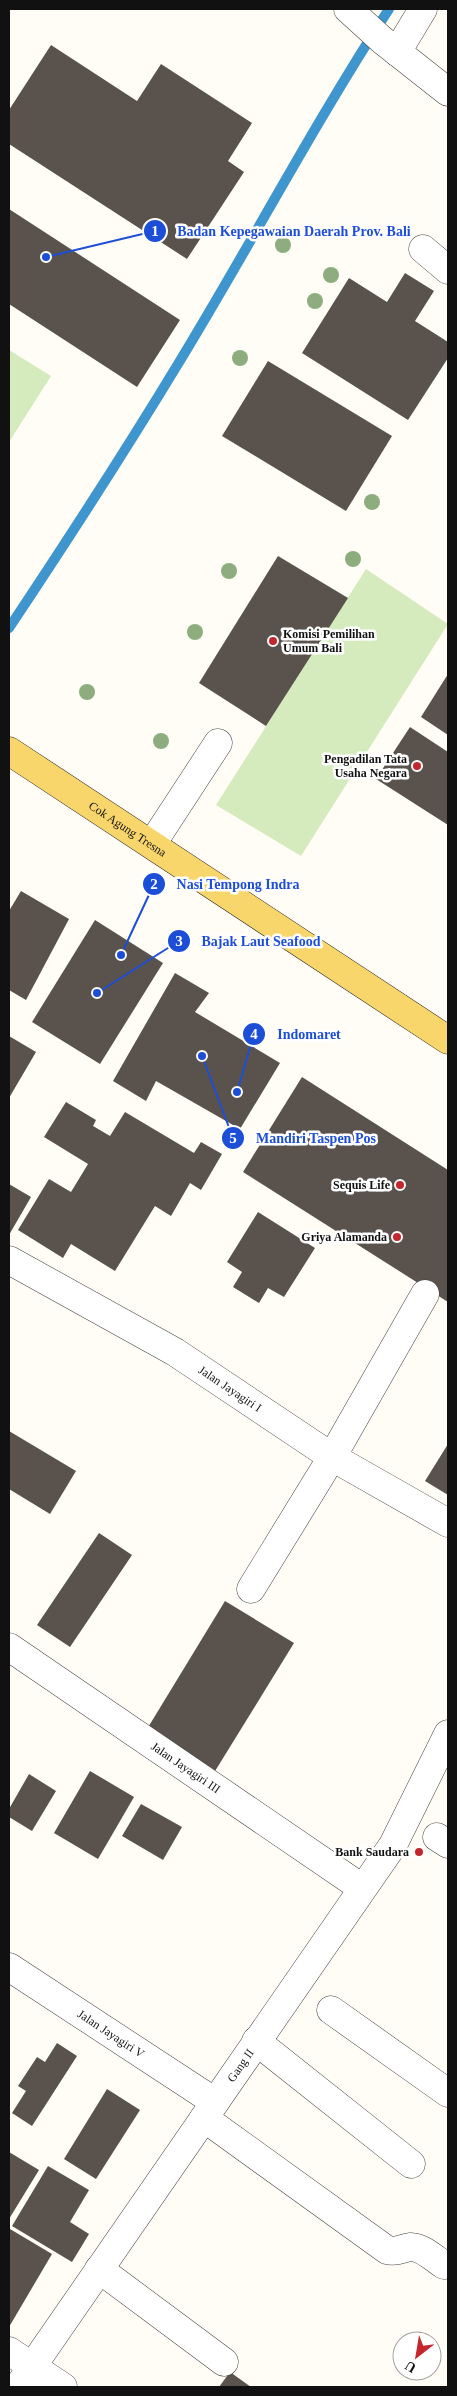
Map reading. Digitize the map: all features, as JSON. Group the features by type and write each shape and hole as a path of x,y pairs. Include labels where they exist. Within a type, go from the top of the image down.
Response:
{"main road":[{"name":"Cok Agung Tresna","path":"9,751 448,1040"}],"street":[{"path":"390,46 423,9"},
{"path":"353,14 448,92"},
{"path":"423,249 448,270"},
{"path":"152,844 218,743"},
{"name":"Jalan Jayagiri I","path":"9,1260 175,1352 332,1457 448,1523"},
{"path":"251,1589 332,1457 425,1294"},
{"name":"Jalan Jayagiri III","path":"9,1647 362,1888"},
{"name":"Gang II","path":"25,2377 393,1845 448,1734"},
{"name":"Jalan Jayagiri V","path":"9,1967 210,2110 387,2250 397,2252 408,2247 415,2247 444,2265"},
{"path":"331,2010 448,2093"},
{"path":"256,2041 412,2164"},
{"path":"99,2269 224,2362"},
{"path":"9,2351 25,2377 62,2387"}],"green space":[{"path":"9,350 51,376 9,442"},
{"path":"366,569 448,624 301,856 216,805"}],"building":[{"path":"51,45 137,101 161,64 252,123 228,161 244,172 187,259 9,144 9,110"},
{"path":"9,209 180,320 137,387 9,304"},
{"path":"405,273 434,291 415,321 448,342 448,358 408,420 302,353 349,278 387,302"},
{"path":"268,361 392,436 346,511 222,436"},
{"name":"Komisi Pemilihan Umum Bali","path":"278,556 348,598 266,726 199,683"},
{"path":"448,674 448,735 421,717"},
{"name":"Pengadilan Tata Usaha Negara","path":"410,727 448,752 448,825 376,779"},
{"path":"21,891 69,919 26,1000 9,990 9,911"},
{"path":"95,920 163,963 100,1064 32,1022"},
{"path":"175,973 209,993 195,1012 280,1063 240,1129 156,1081 146,1101 113,1081"},
{"path":"9,1036 36,1052 9,1098"},
{"name":"Griya Alamanda","path":"302,1077 448,1170 448,1302 243,1172"},
{"path":"66,1102 96,1120 93,1126 110,1136 125,1112 194,1153 201,1142 222,1154 201,1190 190,1183 171,1216 155,1206 115,1271 71,1244 63,1258 18,1230 49,1179 71,1192 88,1164 44,1137"},
{"path":"9,1184 31,1197 9,1235"},
{"path":"258,1212 315,1248 284,1297 268,1288 259,1303 233,1287 242,1272 227,1262"},
{"path":"9,1431 76,1471 50,1514 9,1489"},
{"path":"448,1444 448,1495 425,1481"},
{"path":"99,1533 132,1555 70,1647 37,1625"},
{"path":"225,1601 294,1643 212,1776 144,1734"},
{"path":"90,1771 134,1797 98,1859 54,1833"},
{"path":"29,1774 56,1791 32,1831 9,1817 9,1809"},
{"path":"141,1804 182,1827 163,1860 122,1836"},
{"path":"57,2043 77,2056 32,2126 12,2113 26,2091 18,2086 37,2057 45,2062"},
{"path":"107,2089 140,2110 96,2179 64,2159"},
{"path":"9,2152 39,2170 9,2219"},
{"path":"48,2166 89,2190 70,2222 89,2234 72,2262 12,2226"},
{"path":"10,2229 52,2254 9,2327 9,2231"},
{"path":"230,2372 251,2387 219,2387"}],"waterway":[{"path":"9,628 158,397 205,320 308,141 389,9"}],"place":[{"name":"Badan Kepegawaian Daerah Prov. Bali","path":"46,257"},
{"name":"Komisi Pemilihan Umum Bali","path":"273,641"},
{"name":"Pengadilan Tata Usaha Negara","path":"417,766"},
{"name":"Nasi Tempong Indra","path":"121,955"},
{"name":"Bajak Laut Seafood","path":"97,993"},
{"name":"Mandiri Taspen Pos","path":"202,1056"},
{"name":"Indomaret","path":"237,1092"},
{"name":"Sequis Life","path":"400,1185"},
{"name":"Griya Alamanda","path":"397,1237"},
{"name":"Bank Saudara","path":"419,1852"}]}
